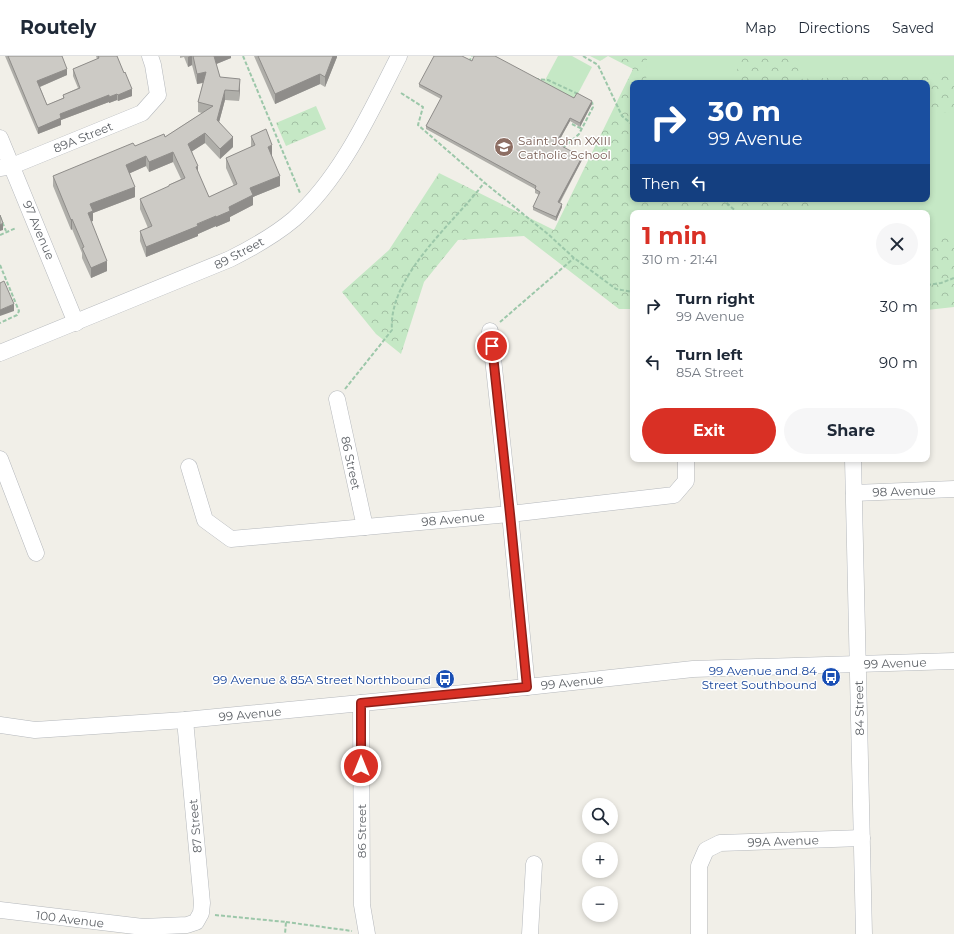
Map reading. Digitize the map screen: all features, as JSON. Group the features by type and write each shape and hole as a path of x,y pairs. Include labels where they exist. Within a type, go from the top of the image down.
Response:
{"street":[{"name":"89A Street","path":"6,167 142,113 158,95 154,65 150,56"},
{"name":"89 Street","path":"0,353 237,256 284,227 324,188 339,166 399,56"},
{"name":"97 Avenue","path":"0,138 6,167 76,322"},
{"path":"490,331 527,687"},
{"name":"86 Street","path":"337,399 365,527"},
{"path":"0,459 36,553"},
{"name":"98 Avenue","path":"189,467 205,520 231,539 510,514 674,495 686,481 686,462"},
{"name":"84 Street","path":"853,462 864,934"},
{"name":"98 Avenue","path":"854,493 954,489"},
{"name":"99 Avenue","path":"0,725 35,730 186,720 693,670 954,661"},
{"name":"86 Street","path":"361,703 362,905 367,934"},
{"name":"87 Street","path":"186,720 202,903 201,913"},
{"name":"99A Avenue","path":"699,934 699,866 706,850 720,843 862,838"},
{"path":"530,934 534,864"},
{"name":"100 Avenue","path":"0,910 143,927 187,926 196,922 201,913"}],"path":[{"path":"243,56 297,186 307,206"},
{"path":"468,63 472,56"},
{"path":"583,56 598,65 622,116 630,123"},
{"path":"533,78 548,80 582,96"},
{"path":"401,93 423,107 418,125 484,183 549,235 574,258 616,289 630,291"},
{"path":"563,148 579,134 582,129 593,107 592,101 589,100"},
{"path":"572,124 582,129"},
{"path":"337,399 392,330 391,318 393,306 410,272 484,183"},
{"path":"725,202 735,210"},
{"path":"0,217 6,231"},
{"path":"0,235 6,231 16,228"},
{"path":"490,331 574,258"},
{"path":"0,265 19,311 17,315 0,323"},
{"path":"930,285 941,283 954,278"},
{"path":"201,913 286,922 367,934"},
{"path":"285,934 286,922"}],"green space":[{"path":"558,56 572,56 592,67 574,101 543,84"},
{"path":"590,56 608,56 600,61"},
{"path":"608,56 954,56 954,307 930,310 930,210 630,210 630,309 619,309 524,236 458,240 424,282 401,354 376,334 342,292 389,250 439,173 554,230 633,69"},
{"path":"647,56 744,56 731,80 646,80"},
{"path":"798,56 954,56 954,73 799,79"},
{"path":"316,106 326,129 286,146 276,123"},
{"path":"954,112 954,235 930,235 930,210 814,210 814,202 930,202 930,113"}],"building":[{"path":"8,56 62,56 67,69 37,81 47,105 64,98 63,95 80,88 73,69 99,58 98,56 117,56 132,89 118,95 109,97 109,95 60,114 61,118 38,128"},
{"path":"193,56 214,56 220,77 240,79 239,91 225,90 217,120 233,137 220,149 205,133 188,144 209,197 237,184 226,158 255,145 251,136 266,129 272,145 268,147 280,176 250,188 253,195 229,207 230,211 146,247 140,231 152,226 140,199 185,178 173,152 149,162 146,156 126,165 135,187 90,204 93,211 88,213 107,261 91,268 82,248 84,247 53,176 133,143 135,146 164,134 165,137 213,106 198,102 206,72 197,74"},
{"path":"258,56 333,56 325,77 320,74 275,94"},
{"name":"Saint John XXIII Catholic School","path":"434,56 462,56 472,61 474,56 495,56 574,98 577,93 592,101 580,123 570,118 556,143 582,157 558,202 562,204 556,217 533,207 540,192 535,189 536,186 426,126 442,96 419,84"},
{"path":"0,215 3,223 0,225"},
{"path":"4,281 14,304 0,310 0,283"}],"place":[{"name":"Saint John XXIII Catholic School","path":"504,147"},
{"name":"99 Avenue and 84 Street Southbound","path":"831,677"},
{"name":"99 Avenue & 85A Street Northbound","path":"445,679"}],"route":[{"path":"361,766 361,703 527,687 492,346"}]}
